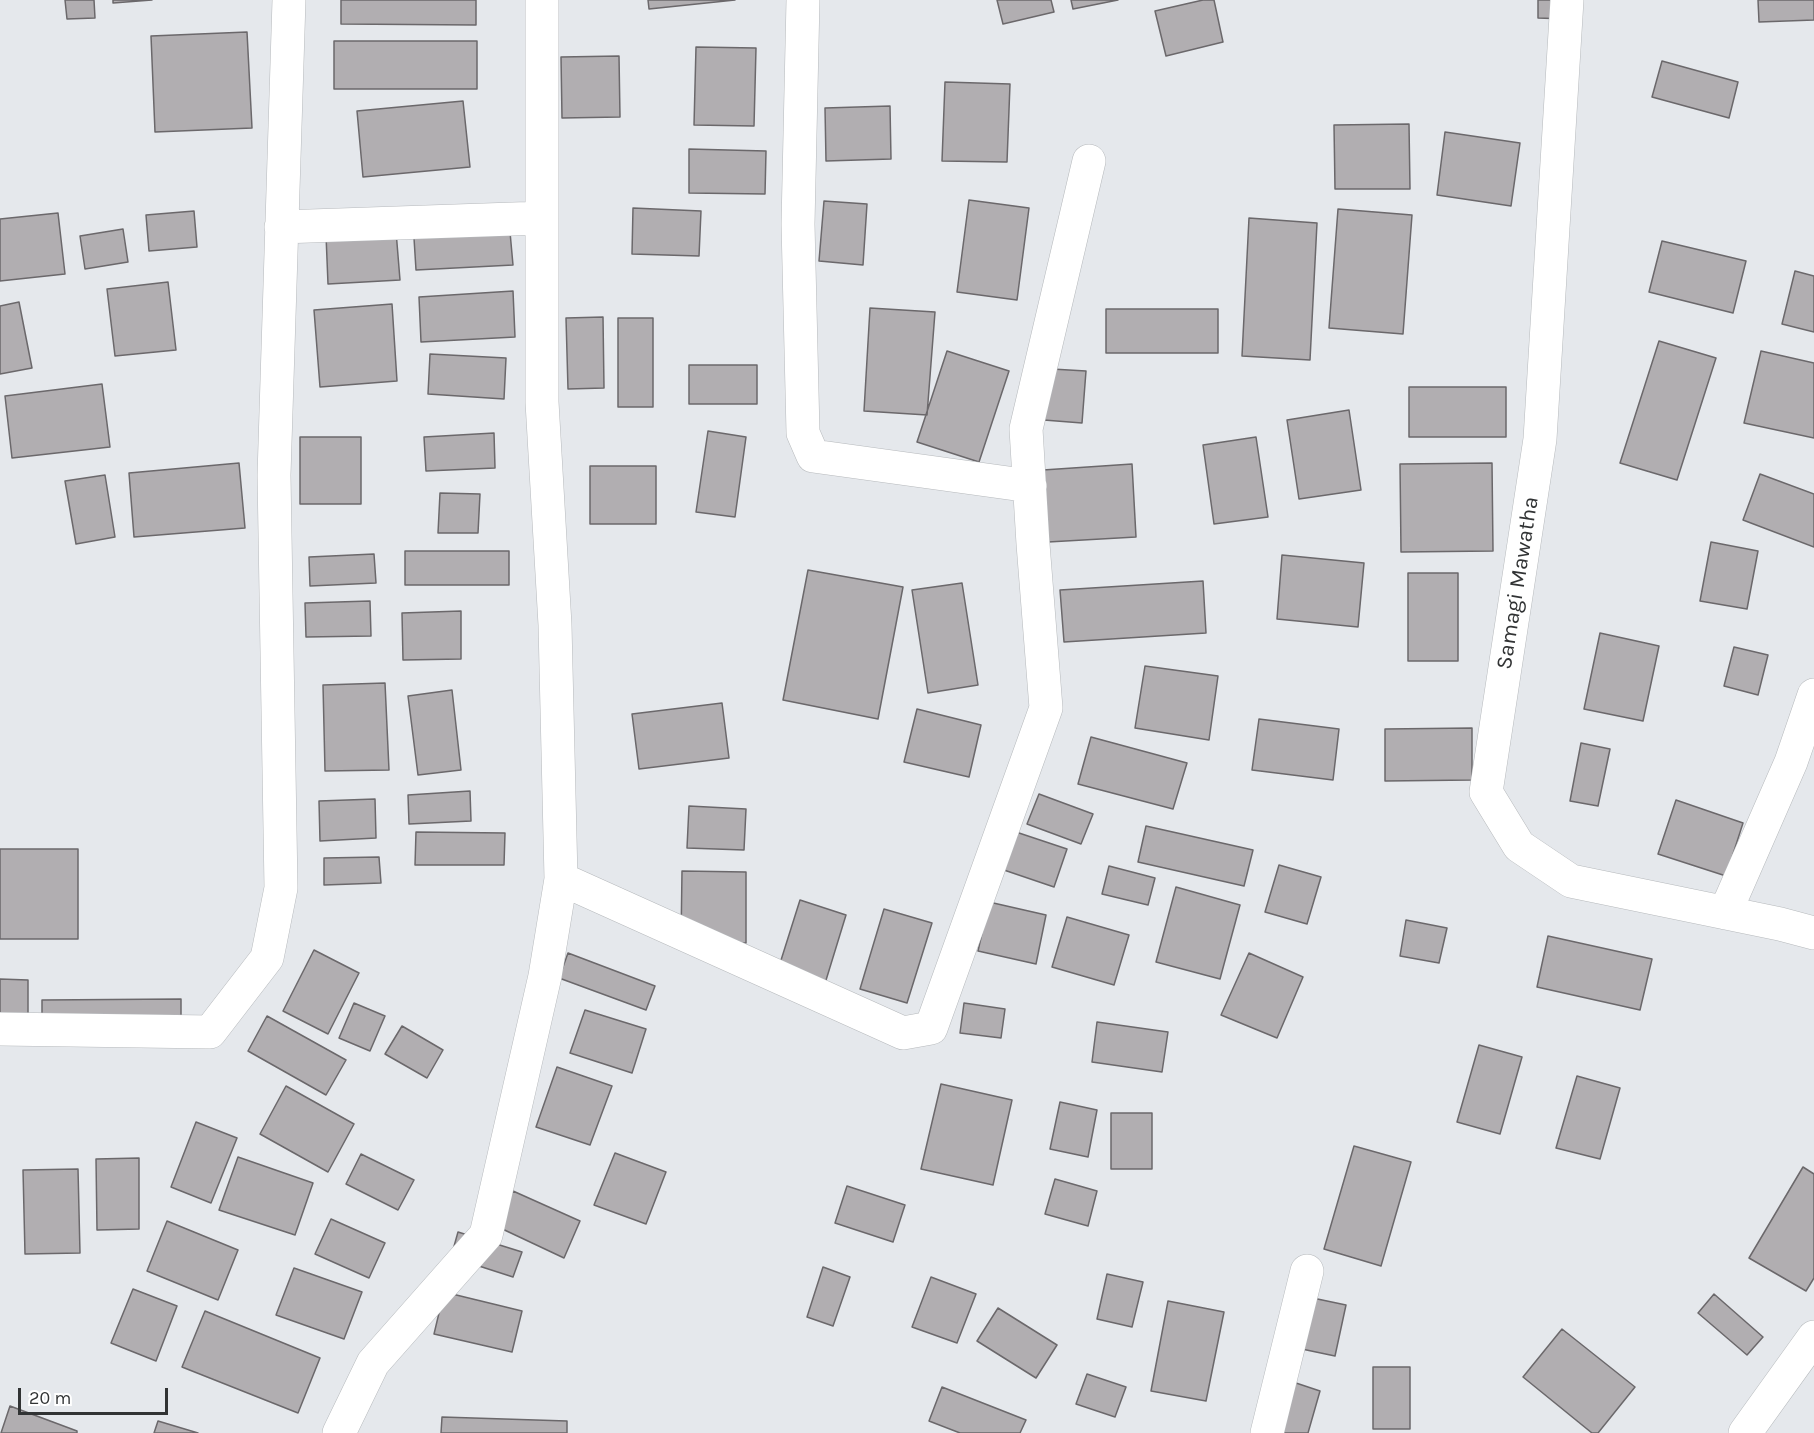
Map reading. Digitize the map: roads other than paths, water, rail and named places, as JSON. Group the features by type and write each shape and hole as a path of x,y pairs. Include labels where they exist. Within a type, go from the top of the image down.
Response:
{"street":[{"path":"0,1029 210,1032 267,958 281,888 274,476 289,0"},
{"path":"339,1433 373,1363 486,1235 545,976 561,879 555,625 542,402 542,0"},
{"path":"803,0 798,224 803,433 813,456 1030,486"},
{"name":"Samagi Mawatha","path":"1568,0 1540,439 1486,792 1519,846 1571,881 1814,933"},
{"path":"561,879 903,1034 932,1028 1046,708 1026,429 1089,161"},
{"path":"281,228 542,218"},
{"path":"1725,913 1791,762 1814,695"},
{"path":"1267,1433 1307,1271"},
{"path":"1745,1433 1812,1344"}]}
